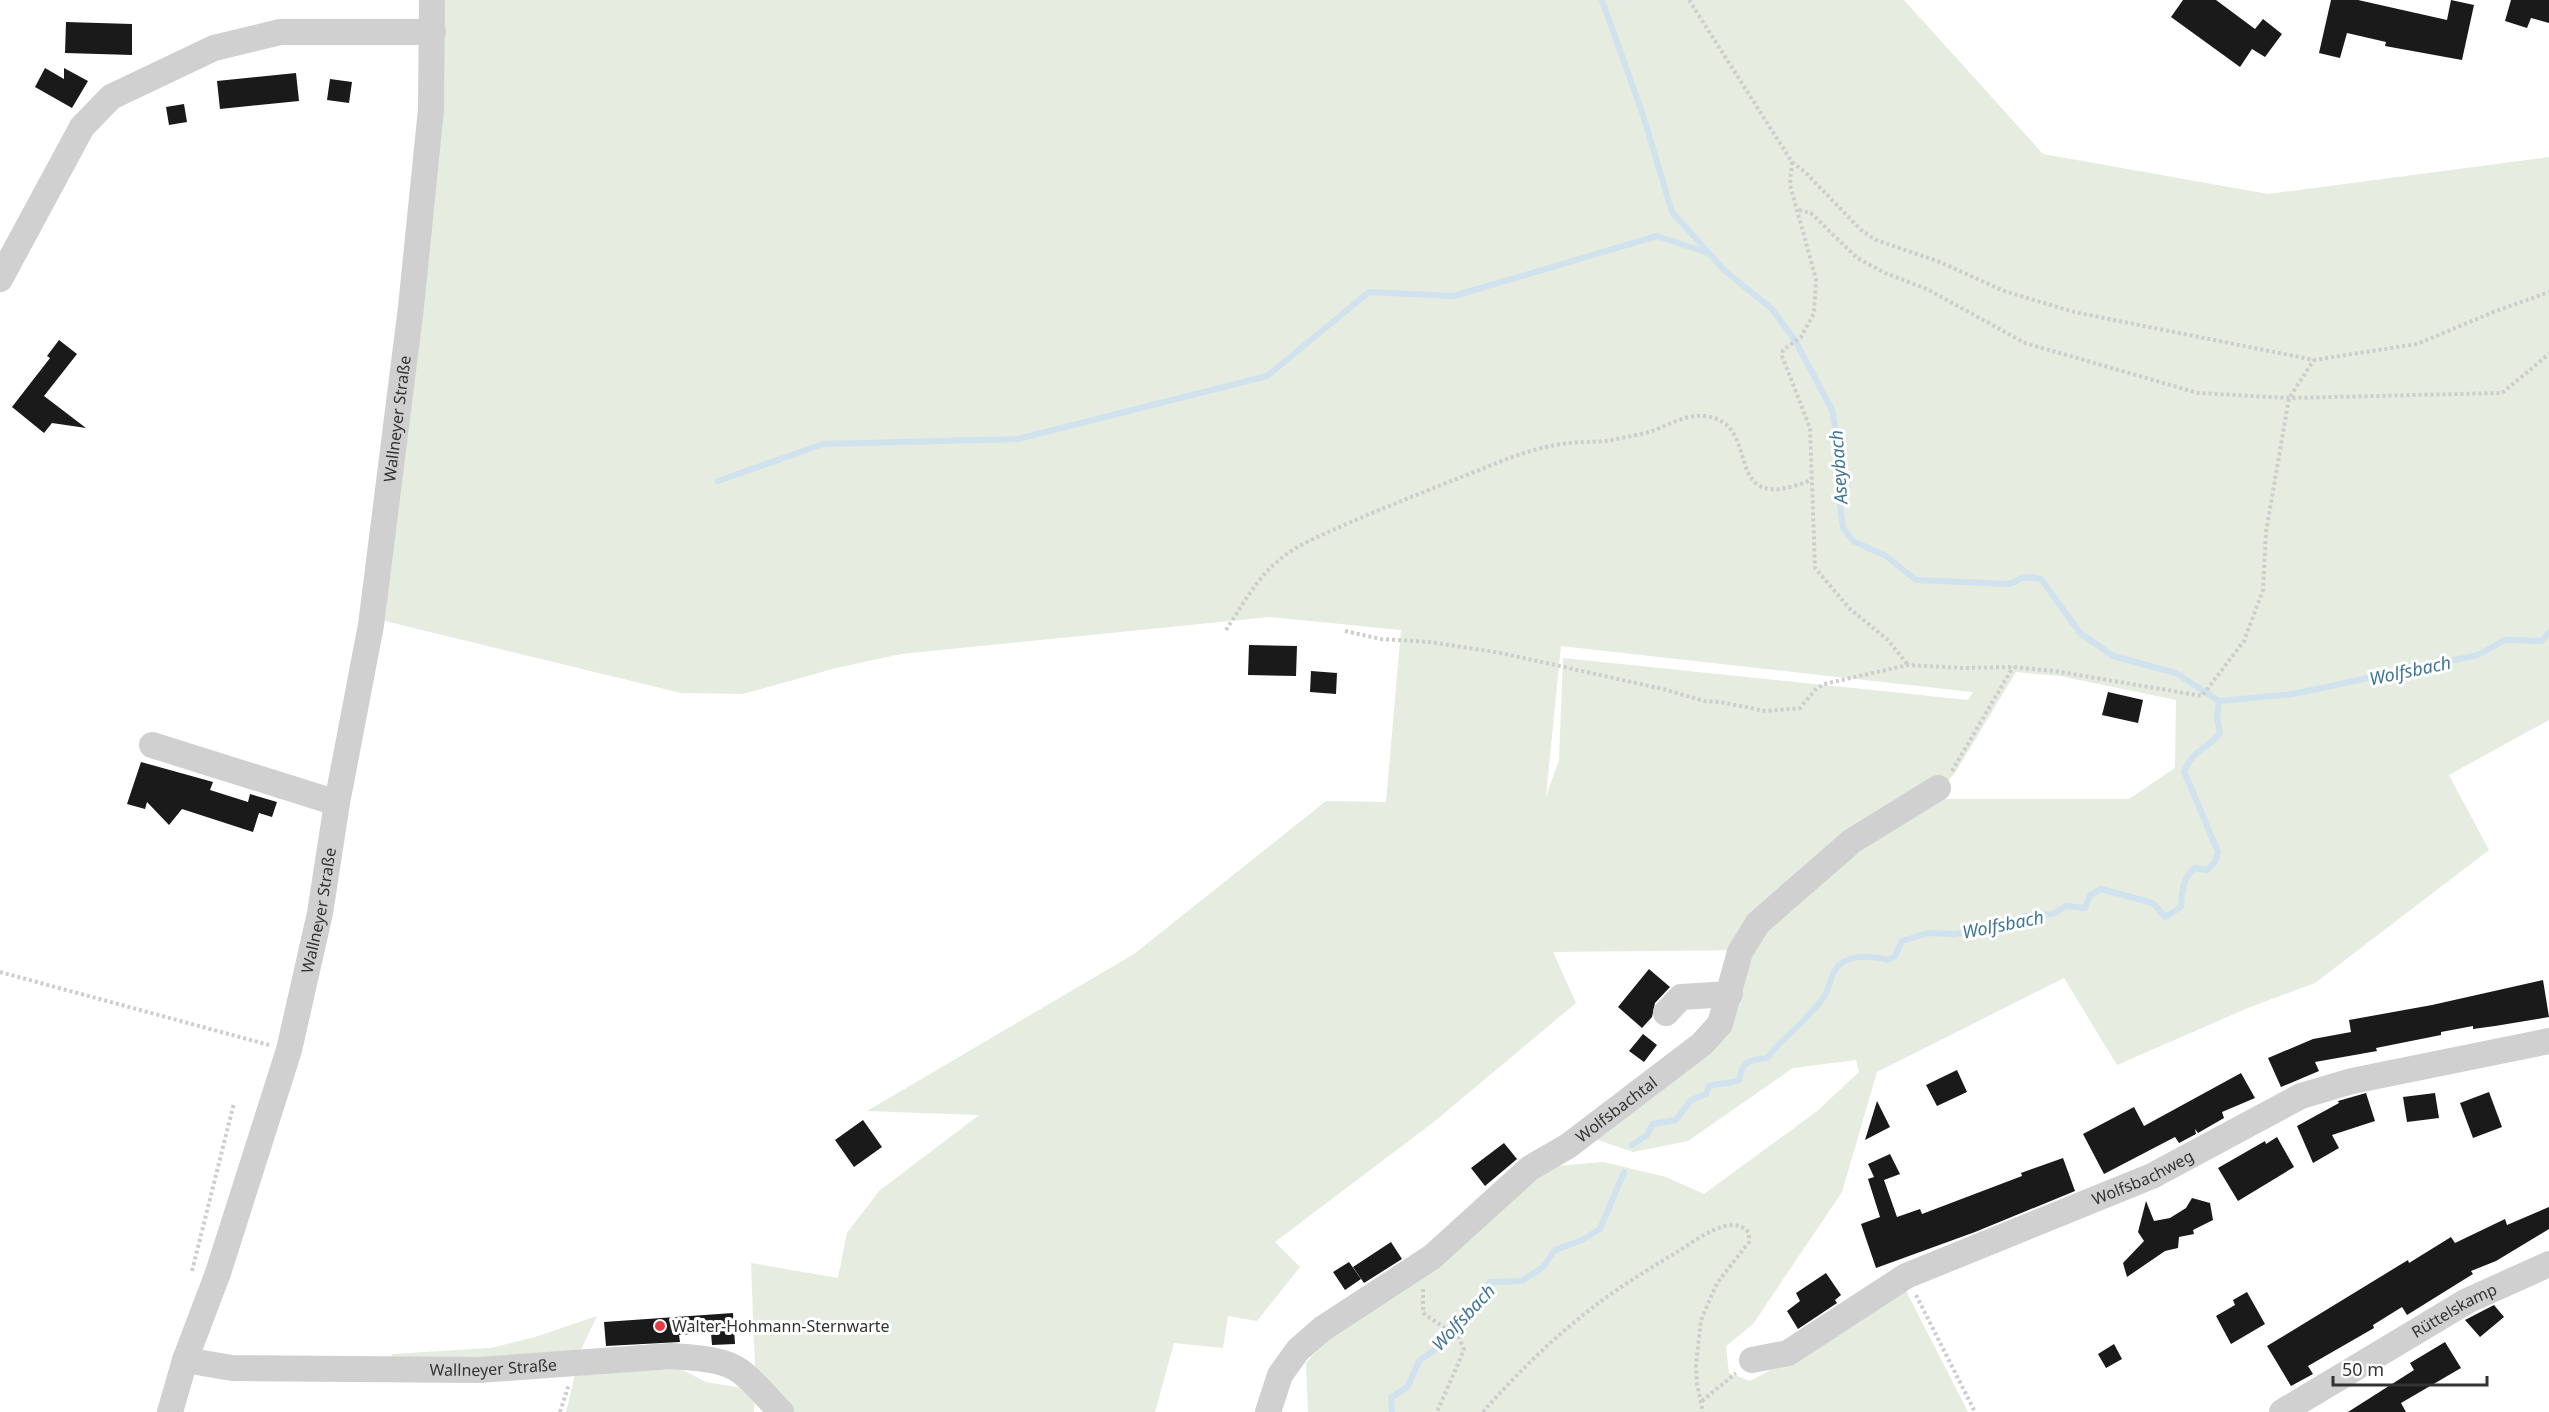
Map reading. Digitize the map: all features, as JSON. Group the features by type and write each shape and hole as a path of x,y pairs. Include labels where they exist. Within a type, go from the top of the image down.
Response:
{"street":[{"name":"Wallneyer Straße","path":"170,1412 185,1360 218,1273 289,1050 320,912 337,803 370,625 411,307 431,109 432,0"},
{"path":"0,279 82,127 111,97 214,48 279,32 433,32"},
{"path":"152,745 337,803"},
{"name":"Wolfsbachtal","path":"1268,1412 1280,1375 1298,1350 1322,1329 1432,1257 1530,1168 1568,1146 1702,1044 1720,1024 1740,952 1758,923 1852,841 1938,788"},
{"path":"1666,1013 1682,997 1712,993 1730,994"},
{"name":"Wolfsbachweg","path":"1752,1360 1788,1353 1906,1276 2152,1176 2301,1096 2352,1081 2549,1041"},
{"name":"Rüttelskamp","path":"2297,1408 2467,1301 2549,1264"},
{"name":"Wallneyer Straße","path":"185,1360 232,1368 468,1370 660,1357 692,1358 725,1364 740,1371 781,1412"}],"path":[{"path":"1689,0 1792,162 1806,173 1861,230 1876,240 1940,262 2004,291 2074,312 2314,360 2417,344 2496,310 2549,292"},
{"path":"1792,162 1790,185 1816,279 1814,313 1802,337 1784,350 1782,356 1810,428 1815,568 1850,609 1888,640 1908,665"},
{"path":"1798,210 1811,213 1857,258 1885,273 1927,289 2025,343 2198,393 2289,398 2502,393 2549,354"},
{"path":"1345,631 1381,639 1422,641 1501,653 1663,689 1704,701 1764,711 1800,708 1824,684 1908,665 1963,668 2013,667 2054,671 2202,696 2244,641 2263,590 2266,532 2289,398 2314,360"},
{"path":"1227,630 1262,577 1279,560 1305,542 1384,507 1524,453 1562,444 1609,441 1652,431 1676,421 1703,416 1722,421 1734,433 1752,481 1761,488 1790,488 1811,480"},
{"path":"1938,788 1955,768 2013,667"},
{"path":"0,972 289,1050"},
{"path":"191,1276 234,1103"},
{"path":"1483,1412 1526,1367 1599,1302 1686,1247 1723,1227 1735,1224 1744,1226 1749,1233 1749,1242 1718,1283 1701,1320 1696,1365 1697,1384 1703,1412"},
{"path":"1432,1257 1422,1294 1423,1313 1459,1338 1464,1350 1437,1412"},
{"path":"1906,1276 1974,1412"},
{"path":"1702,1401 1752,1360"}],"shaded area":[{"path":"441,0 1904,0 2043,154 2268,194 2549,157 2549,720 2449,775 2489,850 2315,983 2248,1008 2117,1065 2064,978 1877,1072 1842,1192 1753,1324 1726,1346 1729,1373 1750,1381 1816,1346 1904,1287 1968,1412 1308,1412 1306,1363 1340,1325 1546,1167 1603,1162 1666,1177 1704,1194 1816,1112 1859,1072 1856,1060 1793,1068 1688,1141 1633,1152 1592,1138 1716,1046 1749,950 1553,952 1576,1003 1435,1121 1275,1242 1300,1267 1257,1321 1228,1316 1223,1348 1174,1343 1155,1412 787,1412 755,1368 751,1263 838,1278 847,1233 879,1191 979,1115 867,1111 1134,954 1326,801 1386,802 1401,630 1269,617 901,654 836,668 743,694 681,693 381,620","holes":["1561,646 1972,692 1973,692 1968,700 1563,658 1559,760 1546,796","2016,672 2060,676 2176,700 2175,768 2129,799 1931,799 1955,773"]},
{"path":"597,1316 577,1358 391,1361 392,1354 491,1348 535,1337"},
{"path":"667,1362 706,1382 742,1388 755,1396 754,1412 566,1412 576,1370"}],"building":[{"path":"2183,0 2216,0 2255,29 2263,19 2282,34 2265,57 2252,49 2240,67 2171,17"},
{"path":"2331,0 2358,0 2447,20 2451,0 2474,5 2462,60 2385,46 2386,42 2347,33 2340,58 2319,53"},
{"path":"2511,0 2549,0 2549,23 2531,18 2527,28 2505,21"},
{"path":"66,22 132,24 132,55 65,53"},
{"path":"45,68 64,79 64,68 88,81 72,108 35,87"},
{"path":"296,73 299,101 220,109 217,81"},
{"path":"330,79 352,82 349,103 327,100"},
{"path":"184,104 187,122 169,125 166,107"},
{"path":"59,340 77,354 44,396 86,428 52,423 44,433 12,407 50,358 47,356"},
{"path":"1249,645 1297,646 1296,676 1248,675"},
{"path":"1311,671 1337,673 1336,694 1310,692"},
{"path":"2108,692 2143,700 2138,723 2102,715"},
{"path":"141,762 213,782 210,790 248,802 250,794 277,802 272,817 259,813 253,832 182,809 169,825 147,802 145,809 127,804"},
{"path":"1649,969 1670,987 1655,1003 1652,1017 1642,1028 1618,1007"},
{"path":"2543,980 2549,1017 2441,1032 2441,1035 2376,1048 2377,1051 2315,1062 2319,1071 2281,1087 2268,1058 2313,1039 2351,1032 2349,1020 2432,1005"},
{"path":"1643,1034 1657,1045 1644,1062 1629,1051"},
{"path":"1957,1070 1967,1092 1937,1106 1926,1085"},
{"path":"2241,1073 2255,1098 2222,1112 2224,1118 2198,1133 2195,1129 2196,1134 2179,1143 2175,1137 2104,1174 2083,1134 2134,1107 2144,1126"},
{"path":"2489,1092 2502,1127 2473,1138 2460,1103"},
{"path":"2366,1093 2375,1121 2332,1135 2339,1148 2313,1163 2297,1126 2339,1103 2338,1101"},
{"path":"2435,1093 2439,1118 2407,1122 2403,1097"},
{"path":"1877,1101 1890,1127 1865,1140"},
{"path":"863,1120 882,1147 854,1167 835,1140"},
{"path":"2277,1137 2294,1167 2238,1201 2218,1168 2265,1141 2266,1144"},
{"path":"1504,1143 1517,1159 1485,1186 1471,1168"},
{"path":"1890,1154 1900,1174 1884,1180 1897,1217 1920,1209 1922,1214 2063,1158 2075,1191 1975,1232 1876,1268 1861,1224 1880,1217 1868,1179 1874,1177 1868,1164"},
{"path":"2192,1198 2210,1203 2213,1220 2193,1230 2194,1234 2179,1237 2178,1248 2165,1251 2127,1277 2123,1263 2144,1241 2138,1232 2146,1201 2154,1221 2170,1218 2186,1208"},
{"path":"2549,1207 2549,1229 2496,1261 2471,1271 2473,1274 2407,1315 2402,1307 2373,1325 2374,1328 2308,1366 2313,1374 2291,1386 2267,1346 2408,1260 2409,1263 2451,1237 2455,1243 2505,1219 2507,1225"},
{"path":"1391,1242 1402,1259 1364,1283 1353,1267"},
{"path":"1349,1262 1361,1279 1345,1290 1333,1272"},
{"path":"1826,1273 1841,1295 1835,1300 1837,1303 1798,1329 1787,1311 1800,1301 1796,1293"},
{"path":"2247,1292 2265,1324 2231,1344 2216,1316 2235,1305 2233,1300"},
{"path":"2494,1305 2504,1317 2480,1337 2465,1320"},
{"path":"733,1313 735,1344 712,1345 711,1333 679,1335 680,1342 606,1346 604,1322"},
{"path":"2445,1342 2461,1368 2401,1403 2406,1412 2348,1412 2414,1370 2410,1363"},
{"path":"2114,1344 2122,1359 2106,1368 2098,1354"}],"waterway":[{"name":"Aseybach","path":"1602,0 1643,115 1672,212 1725,271 1772,309 1796,342 1832,410 1841,459 1837,481 1843,528 1853,541 1886,556 1916,580 2009,584 2025,577 2041,579 2080,633 2113,656 2176,673 2219,701"},
{"path":"718,481 823,444 1018,439 1267,376 1369,292 1454,296 1657,236 1708,253"},
{"name":"Wolfsbach","path":"2219,701 2293,694 2478,655 2505,640 2542,641 2549,632"},
{"name":"Wolfsbach","path":"1632,1145 1647,1135 1653,1124 1676,1120 1691,1100 1706,1094 1709,1086 1739,1080 1742,1069 1747,1063 1767,1058 1817,1006 1836,969 1844,961 1863,957 1888,960 1895,956 1902,941 1928,933 1954,934 2000,927 2025,916 2053,914 2066,906 2085,908 2090,895 2101,889 2153,903 2165,917 2181,907 2187,876 2195,868 2207,870 2215,862 2218,852 2184,771 2192,758 2220,733 2217,718 2219,701"},
{"name":"Wolfsbach","path":"1392,1412 1391,1398 1408,1386 1419,1361 1441,1345 1457,1319 1475,1306 1490,1282 1522,1281 1543,1267 1555,1250 1582,1240 1600,1229 1624,1172"}],"place":[{"name":"Walter-Hohmann-Sternwarte","path":"660,1326"}]}
